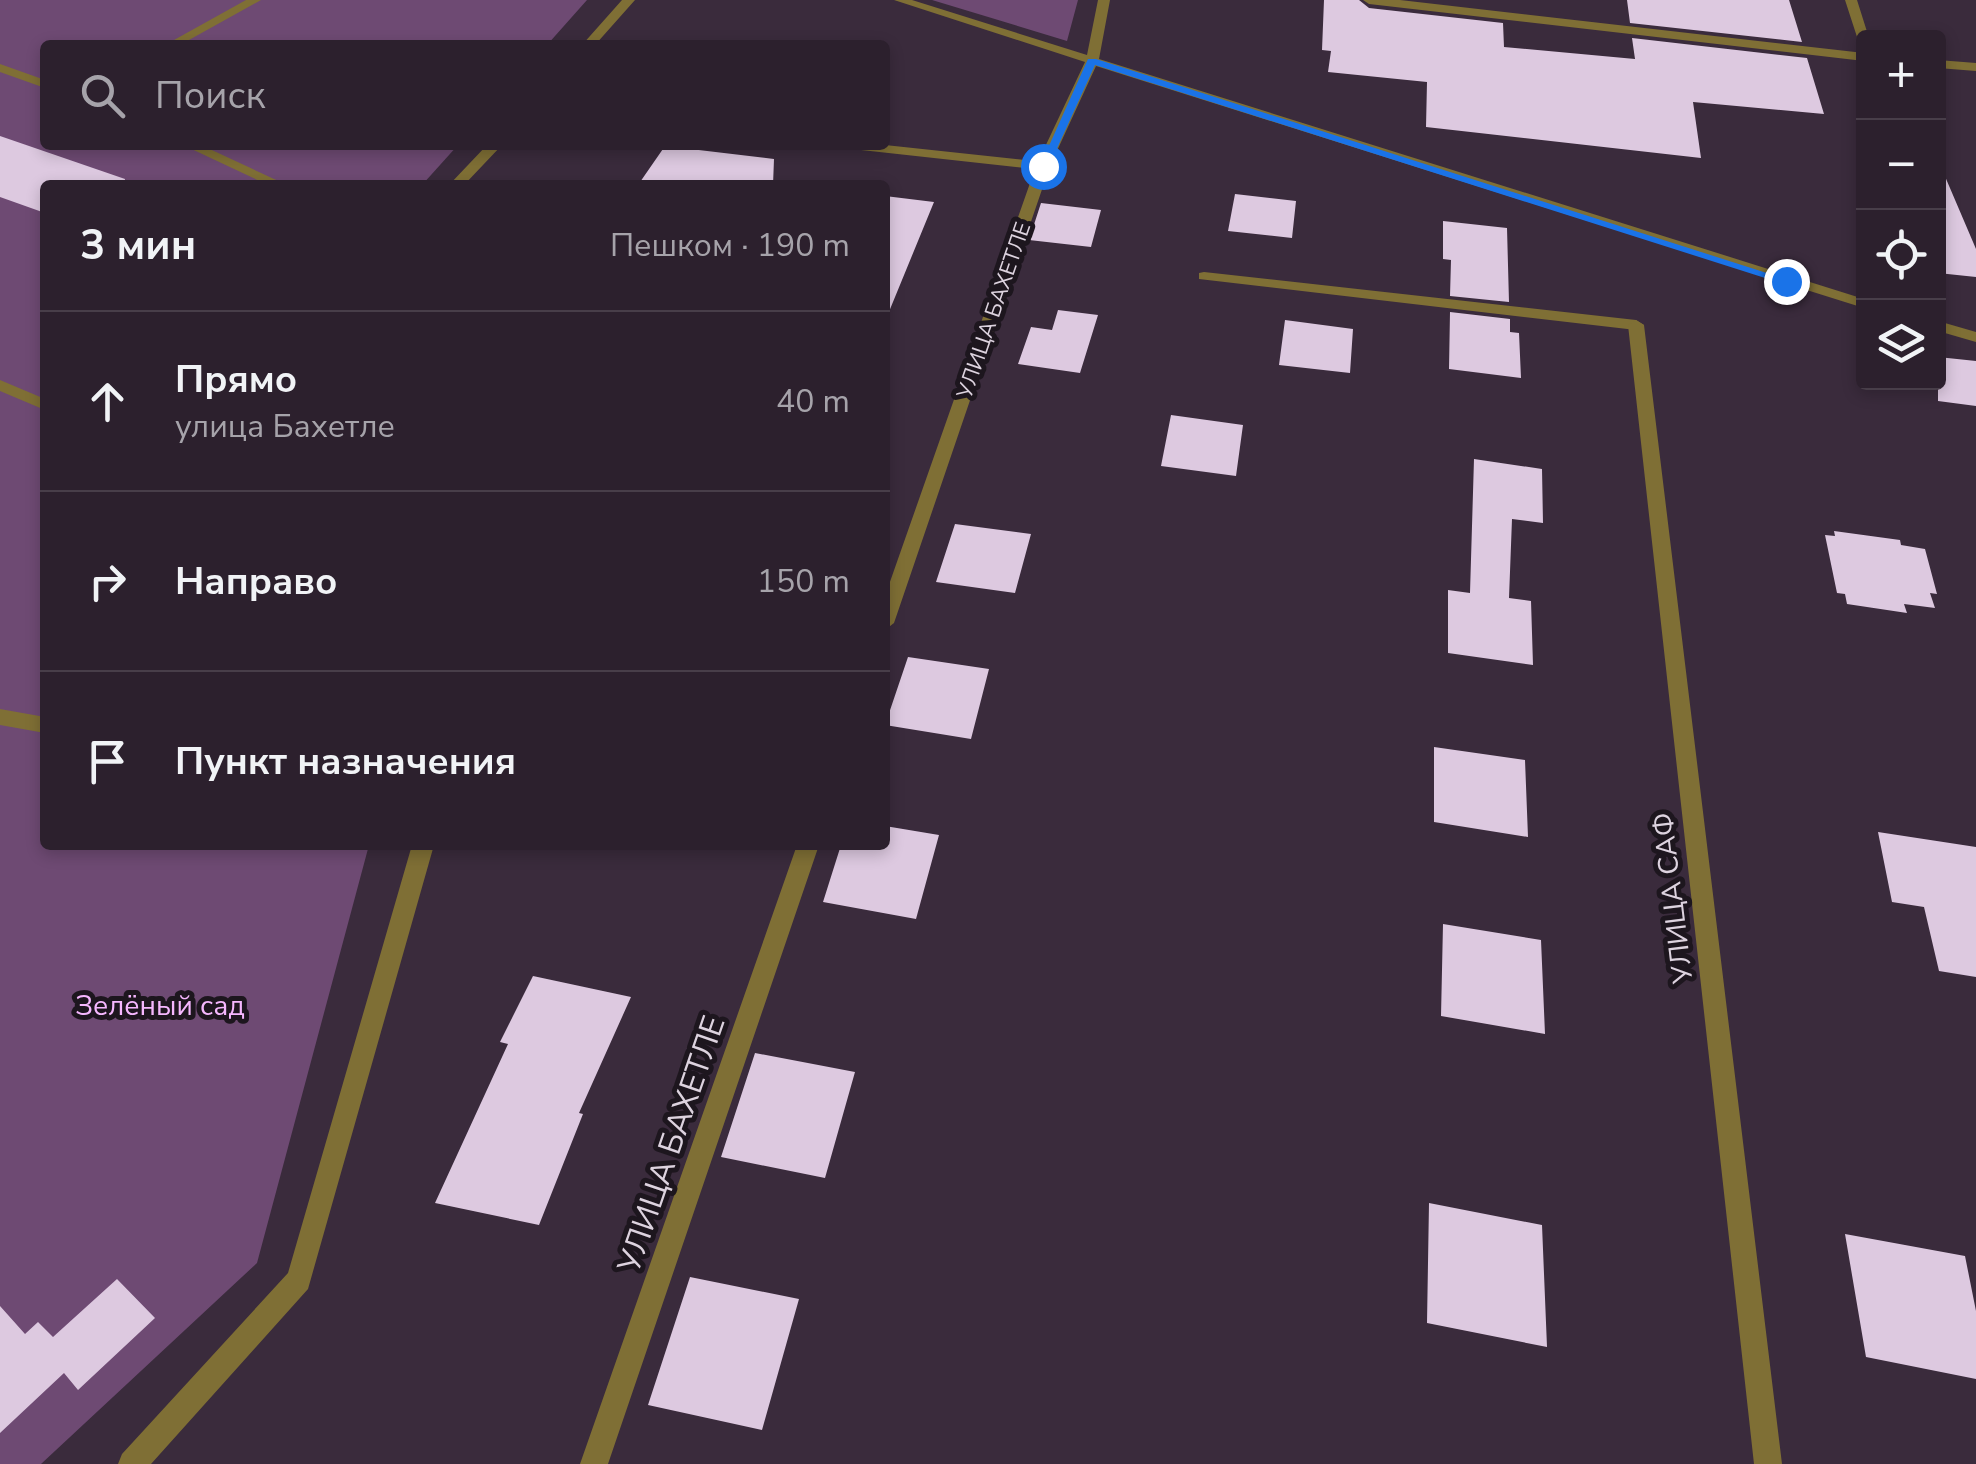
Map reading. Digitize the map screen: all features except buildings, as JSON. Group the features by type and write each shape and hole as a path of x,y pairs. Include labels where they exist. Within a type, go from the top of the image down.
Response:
{"street":[{"path":"180,40 254,0"},
{"path":"593,40 629,0"},
{"path":"900,0 1856,301"},
{"name":"УЛИЦА БАХЕТЛЕ","path":"890,609 1043,166 1092,61 1104,0"},
{"path":"1369,0 1856,56"},
{"path":"1851,0 1861,30"},
{"path":"1946,65 1976,67"},
{"path":"0,68 40,82"},
{"path":"890,149 1043,166"},
{"path":"201,150 269,180"},
{"path":"461,180 490,150"},
{"name":"УЛИЦА САФ","path":"1204,276 1636,326 1768,1464"},
{"path":"1946,328 1976,337"},
{"path":"0,386 40,403"},
{"path":"0,716 40,723"},
{"path":"132,1464 299,1280 422,850"},
{"name":"УЛИЦА БАХЕТЛЕ","path":"594,1464 806,850"}],"green space":[{"name":"Зелёный сад","path":"0,0 587,0 551,40 40,40 40,150 454,150 426,180 40,180 40,850 368,850 257,1263 41,1464 0,1464"},
{"path":"932,0 1078,0 1067,41"}],"route":[{"path":"1043,166 1092,61 1786,281"}]}
